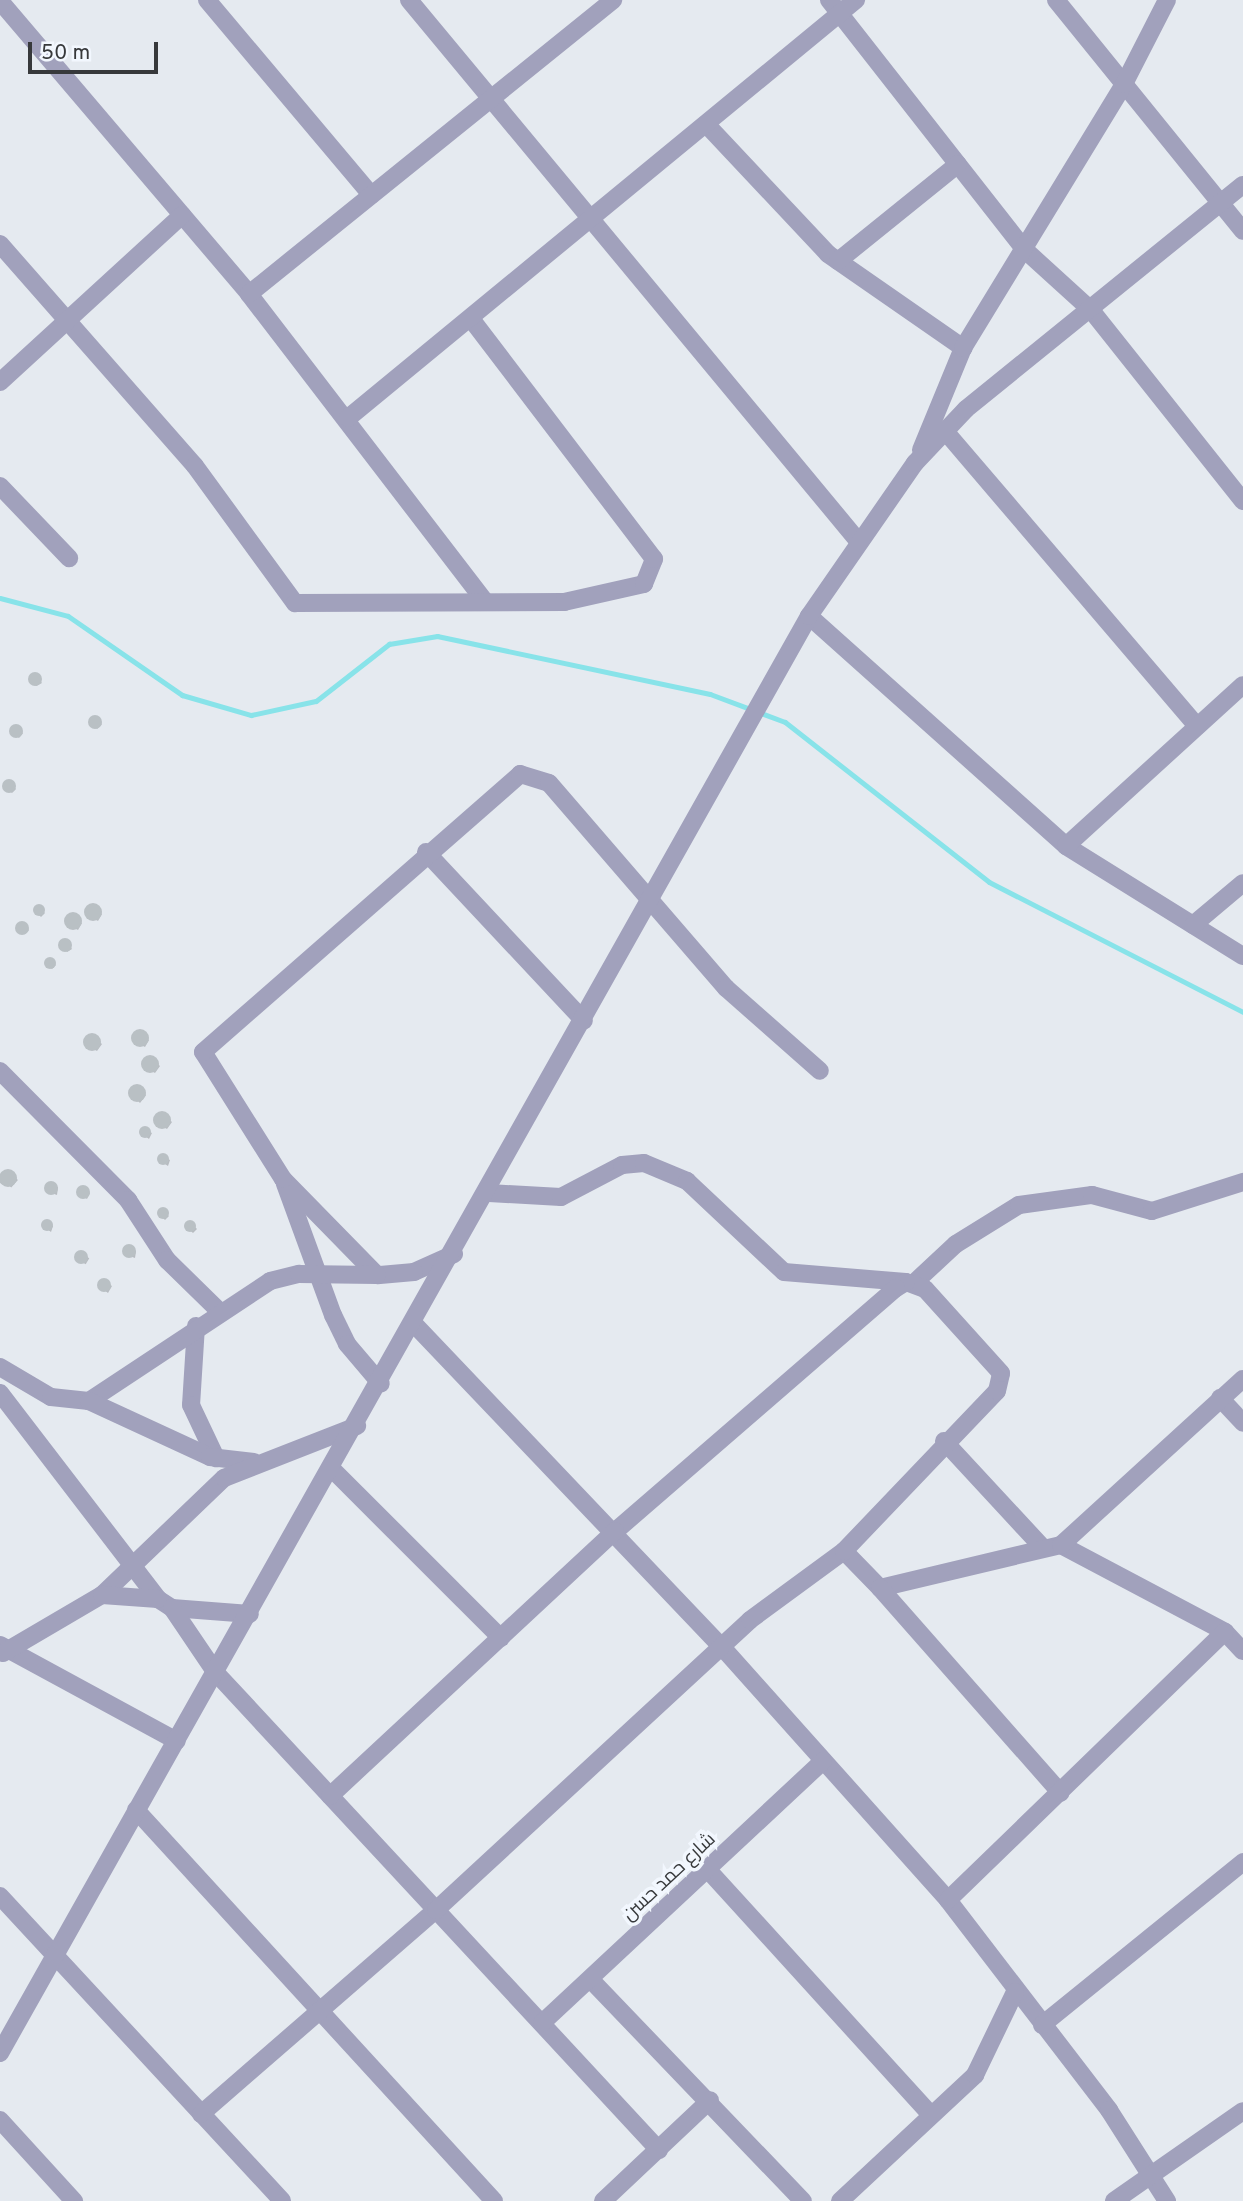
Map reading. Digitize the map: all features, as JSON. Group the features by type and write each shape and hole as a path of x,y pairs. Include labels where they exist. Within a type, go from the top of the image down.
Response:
{"street":[{"path":"207,0 371,195"},
{"path":"409,0 589,223 859,542"},
{"path":"249,294 613,0"},
{"path":"348,418 589,223 706,124 835,6 856,0"},
{"path":"1056,0 1243,230"},
{"path":"915,463 963,348 1124,84 1167,0"},
{"path":"0,2 249,294 348,418 485,602"},
{"path":"835,6 1025,250 1091,310 1243,501"},
{"path":"706,124 838,261 963,348"},
{"path":"838,261 958,164"},
{"path":"0,2053 136,1810 415,1325 735,744 809,616 915,463 945,431 1243,185"},
{"path":"0,382 182,215"},
{"path":"0,244 65,322 195,466 287,598 303,605 564,602 644,584 654,558 471,319"},
{"path":"945,431 1197,726"},
{"path":"0,486 69,558"},
{"path":"809,616 1066,846 1243,956"},
{"path":"1066,846 1243,685"},
{"path":"377,1275 283,1179 202,1052 494,791 520,774 534,774 653,897 726,988 820,1071"},
{"path":"426,852 584,1021"},
{"path":"1193,925 1243,883"},
{"path":"0,1071 128,1200 167,1260 218,1310"},
{"path":"201,2115 320,2014 436,1910 722,1647 844,1551 944,1441 997,1391 1001,1373 910,1283 784,1272 687,1181 644,1163 622,1165 561,1198 489,1193"},
{"path":"283,1179 347,1344 381,1384"},
{"path":"330,1796 615,1531 877,1301 910,1283 956,1244 1019,1205 1092,1195 1152,1211 1243,1182"},
{"path":"89,1401 218,1310 270,1281 414,1272 454,1254"},
{"path":"415,1325 615,1531 948,1900 1042,2025 1167,2201"},
{"path":"196,1326 191,1405 216,1458"},
{"path":"0,1367 51,1397 89,1401 216,1458 261,1461"},
{"path":"880,1588 1052,1547 1243,1378"},
{"path":"0,1393 216,1673 659,2151"},
{"path":"1220,1398 1243,1423"},
{"path":"2,1650 102,1595 133,1566 192,1502 224,1478 261,1461 357,1426"},
{"path":"944,1441 1052,1547 1225,1632 1243,1651"},
{"path":"332,1469 500,1638"},
{"path":"844,1551 880,1588 1061,1793"},
{"path":"102,1595 250,1614"},
{"path":"948,1900 1225,1632"},
{"path":"2,1650 58,1672 177,1741"},
{"name":"شارع حمد حسن","path":"542,2022 709,1871 823,1761"},
{"path":"136,1810 494,2201"},
{"path":"1042,2025 1243,1862"},
{"path":"709,1871 929,2113"},
{"path":"0,1896 52,1958 282,2201"},
{"path":"591,1980 803,2201"},
{"path":"840,2201 929,2113 975,2075 1015,1992"},
{"path":"603,2201 659,2151 709,2100"},
{"path":"1114,2201 1243,2111"},
{"path":"0,2120 74,2201"}],"building":[{"path":"35,672 40,674 40,684 35,686 30,684 28,679 30,674"},
{"path":"95,715 100,717 100,727 95,729 90,727 88,722 90,717"},
{"path":"16,724 21,726 21,736 16,738 11,736 9,731 11,726"},
{"path":"9,779 14,781 14,791 9,793 4,791 2,786 4,781"},
{"path":"93,903 99,906 102,912 99,918 93,921 87,918 84,912 87,906"},
{"path":"34,905 44,905 44,915 34,915"},
{"path":"73,912 79,915 82,921 79,927 73,930 67,927 64,921 67,915"},
{"path":"22,921 27,923 27,933 22,935 17,933 15,928 17,923"},
{"path":"65,938 70,940 70,950 65,952 60,950 58,945 60,940"},
{"path":"50,957 56,963 50,969 44,963"},
{"path":"140,1029 146,1032 149,1038 146,1044 140,1047 134,1044 131,1038 134,1032"},
{"path":"92,1033 98,1036 101,1042 98,1048 92,1051 86,1048 83,1042 86,1036"},
{"path":"150,1055 156,1058 159,1064 156,1070 150,1073 144,1070 141,1064 144,1058"},
{"path":"137,1084 143,1087 146,1093 143,1099 137,1102 131,1099 128,1093 131,1087"},
{"path":"162,1111 168,1114 171,1120 168,1126 162,1129 156,1126 153,1120 156,1114"},
{"path":"145,1126 151,1132 145,1138 139,1132"},
{"path":"163,1153 169,1159 163,1165 157,1159"},
{"path":"8,1169 14,1172 17,1178 14,1184 8,1187 2,1184 -1,1178 2,1172"},
{"path":"48,1181 54,1181 58,1188 54,1195 48,1195 44,1191 44,1185"},
{"path":"80,1185 86,1185 90,1192 86,1199 80,1199 76,1195 76,1189"},
{"path":"163,1207 169,1213 163,1219 157,1213"},
{"path":"42,1220 52,1220 52,1230 42,1230"},
{"path":"185,1221 195,1221 195,1231 185,1231"},
{"path":"126,1244 132,1244 136,1251 132,1258 126,1258 122,1254 122,1248"},
{"path":"78,1250 84,1250 88,1257 84,1264 78,1264 74,1260 74,1254"},
{"path":"101,1278 107,1278 111,1285 107,1292 101,1292 97,1288 97,1282"}],"waterway":[{"path":"0,598 68,616 182,695 251,715 316,701 389,644 437,636 710,694 785,722 989,882 1243,1012"}]}
